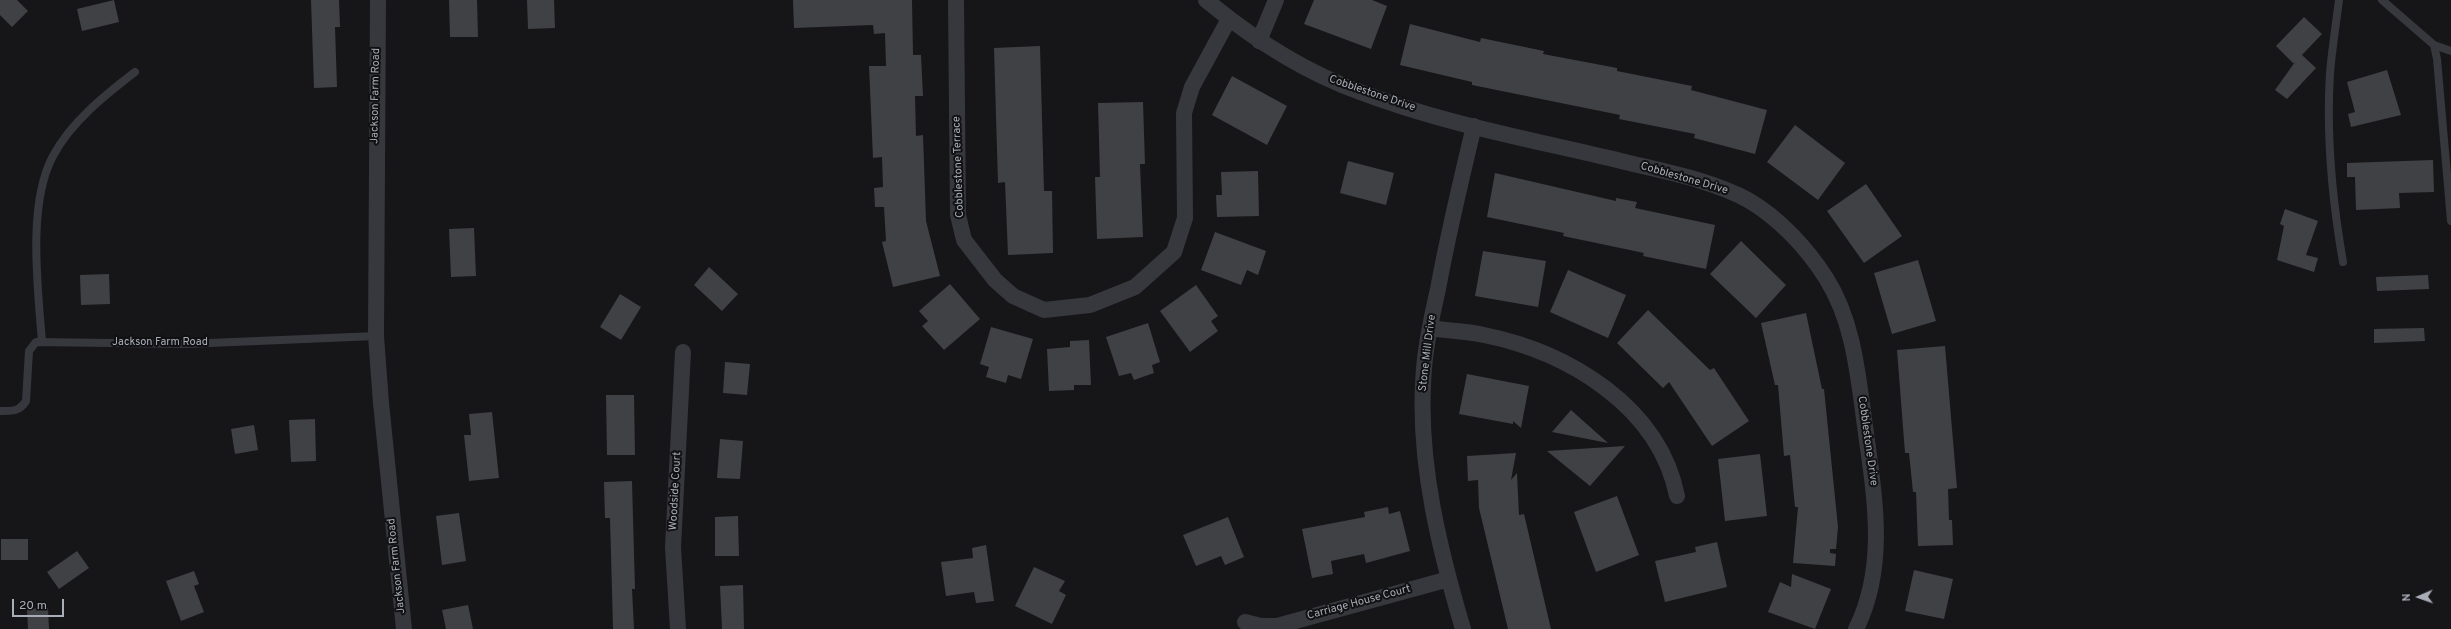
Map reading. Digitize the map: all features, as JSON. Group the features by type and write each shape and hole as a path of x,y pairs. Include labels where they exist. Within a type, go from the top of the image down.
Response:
{"street":[{"name":"Jackson Farm Road","path":"378,0 376,118 376,336 380,403 404,629"},
{"name":"Cobblestone Terrace","path":"956,0 958,215 964,240 995,280 1013,296 1044,310 1090,305 1135,287 1174,252 1185,218 1184,113 1192,87 1229,19"},
{"name":"Cobblestone Drive","path":"1206,0 1259,41 1318,75 1360,92 1474,126 1658,170 1724,189 1762,209 1789,232 1812,258 1827,279 1837,300 1850,335 1874,493 1876,551 1872,587 1856,629"},
{"path":"1259,41 1276,0"},
{"name":"Stone Mill Drive","path":"1463,629 1438,535 1429,479 1423,424 1423,384 1430,328 1449,229 1474,126"},
{"path":"1430,328 1484,335 1527,346 1587,374 1614,395 1653,438 1665,457 1677,496"},
{"name":"Woodside Court","path":"678,629 673,547 683,352"},
{"name":"Carriage House Court","path":"1245,622 1261,626 1277,626 1449,579"}],"lane":[{"path":"2339,0 2330,72 2329,134 2333,204 2343,262"},
{"path":"2382,0 2434,45 2451,51"},
{"path":"2434,45 2437,59 2451,221"},
{"path":"0,411 14,411 22,407 26,401 29,351 36,342 42,342 37,281 36,234 41,195 50,163 56,151 82,118 135,72"},
{"name":"Jackson Farm Road","path":"42,342 186,344 376,336"}],"building":[{"path":"0,0 17,0 28,11 12,27 0,15"},
{"path":"114,0 119,22 82,31 77,9"},
{"path":"311,0 339,0 340,27 335,27 337,87 314,88"},
{"path":"449,0 477,0 478,37 450,37"},
{"path":"527,0 554,0 555,28 528,29"},
{"path":"793,0 912,0 913,55 921,55 923,96 915,96 916,136 923,135 926,221 940,276 893,287 882,242 886,241 884,207 875,207 874,188 883,187 882,157 873,158 869,66 886,66 885,33 874,34 873,25 794,28"},
{"path":"1314,0 1372,0 1387,6 1371,49 1304,24"},
{"path":"2304,17 2322,34 2302,55 2316,68 2287,99 2275,90 2294,64 2276,46"},
{"path":"1410,24 1480,42 1481,38 1544,51 1543,54 1617,68 1617,71 1692,86 1691,90 1767,110 1755,154 1694,138 1695,134 1619,119 1620,115 1472,85 1472,82 1400,65"},
{"path":"1040,46 1044,191 1052,191 1053,253 1008,255 1005,182 998,183 994,48"},
{"path":"2387,70 2401,115 2351,127 2348,114 2355,112 2347,82"},
{"path":"1232,76 1287,106 1267,145 1212,115"},
{"path":"1143,102 1145,164 1140,164 1143,237 1097,239 1095,177 1100,177 1098,103"},
{"path":"1795,125 1845,163 1818,200 1767,162"},
{"path":"2433,160 2434,192 2399,193 2400,208 2356,210 2355,177 2347,177 2347,163"},
{"path":"1348,161 1394,173 1386,205 1340,193"},
{"path":"1258,171 1259,216 1217,217 1216,195 1222,195 1221,172"},
{"path":"1495,173 1616,201 1616,198 1637,202 1635,208 1715,225 1706,269 1643,256 1644,253 1563,236 1564,233 1487,217"},
{"path":"1866,184 1902,236 1864,263 1827,211"},
{"path":"2285,209 2318,221 2306,255 2318,258 2314,272 2277,260 2284,226 2280,224"},
{"path":"474,228 476,276 451,277 449,229"},
{"path":"1215,232 1266,251 1258,275 1247,270 1241,285 1201,270"},
{"path":"1741,241 1786,285 1756,318 1710,274"},
{"path":"1483,251 1546,261 1538,307 1475,296"},
{"path":"1918,260 1936,321 1892,334 1874,273"},
{"path":"709,267 738,294 722,311 694,285"},
{"path":"1568,270 1626,295 1608,338 1550,312"},
{"path":"109,274 110,304 81,305 80,275"},
{"path":"2428,275 2429,289 2377,291 2376,277"},
{"path":"950,284 980,319 944,350 922,326 928,321 919,311"},
{"path":"1196,285 1218,316 1211,321 1218,331 1190,352 1160,311"},
{"path":"620,294 641,307 621,340 600,327"},
{"path":"1648,310 1710,370 1714,368 1749,421 1712,446 1669,382 1663,388 1617,343"},
{"path":"1806,313 1822,389 1824,389 1838,527 1836,549 1830,549 1830,553 1836,554 1835,566 1793,563 1798,507 1795,507 1790,455 1784,456 1778,385 1775,385 1761,323"},
{"path":"1148,323 1160,362 1152,365 1154,373 1134,380 1131,373 1119,376 1106,337"},
{"path":"991,327 1033,339 1021,379 1008,375 1006,383 986,377 989,367 980,364"},
{"path":"2424,328 2425,341 2374,343 2374,329"},
{"path":"1089,340 1091,385 1074,385 1074,390 1049,391 1047,349 1070,347 1070,341"},
{"path":"1945,346 1957,488 1948,489 1949,520 1952,520 1953,545 1918,546 1916,492 1913,492 1909,453 1905,453 1897,350"},
{"path":"725,362 750,364 747,395 723,393"},
{"path":"1467,374 1529,386 1521,428 1513,421 1513,424 1459,414"},
{"path":"606,395 634,395 635,455 607,455"},
{"path":"1571,410 1608,443 1552,432"},
{"path":"492,412 499,478 469,481 464,435 471,435 469,414"},
{"path":"315,419 316,461 291,462 289,420"},
{"path":"254,425 258,450 235,454 231,429"},
{"path":"720,439 743,441 740,479 717,478"},
{"path":"1625,446 1590,486 1547,451"},
{"path":"1516,453 1511,480 1517,473 1519,515 1524,514 1551,629 1508,629 1479,508 1478,480 1468,481 1467,456"},
{"path":"1760,454 1767,516 1725,521 1718,459"},
{"path":"632,481 635,589 632,589 634,629 613,629 610,518 605,518 604,482"},
{"path":"1617,496 1639,555 1596,572 1574,512"},
{"path":"1388,507 1389,514 1400,511 1410,551 1366,563 1364,554 1331,561 1333,574 1312,578 1302,529 1365,517 1364,512"},
{"path":"459,513 466,561 442,565 436,516"},
{"path":"738,516 739,556 715,556 715,517"},
{"path":"1228,517 1244,557 1225,565 1221,556 1196,566 1183,535"},
{"path":"1,539 28,539 28,560 1,560"},
{"path":"1717,542 1727,587 1665,602 1655,561 1696,552 1695,547"},
{"path":"986,545 994,601 976,603 974,592 946,596 941,562 973,558 972,548"},
{"path":"77,551 89,568 59,589 47,572"},
{"path":"1034,567 1065,581 1059,591 1066,595 1052,624 1015,606"},
{"path":"1914,570 1953,579 1944,619 1905,611"},
{"path":"194,571 199,584 194,586 204,612 181,621 166,581"},
{"path":"1792,574 1831,589 1815,629 1768,612 1780,582 1791,587"},
{"path":"743,585 744,629 722,629 720,586"},
{"path":"468,605 473,629 446,629 442,610"},
{"path":"48,608 49,629 28,629 27,609"}]}
